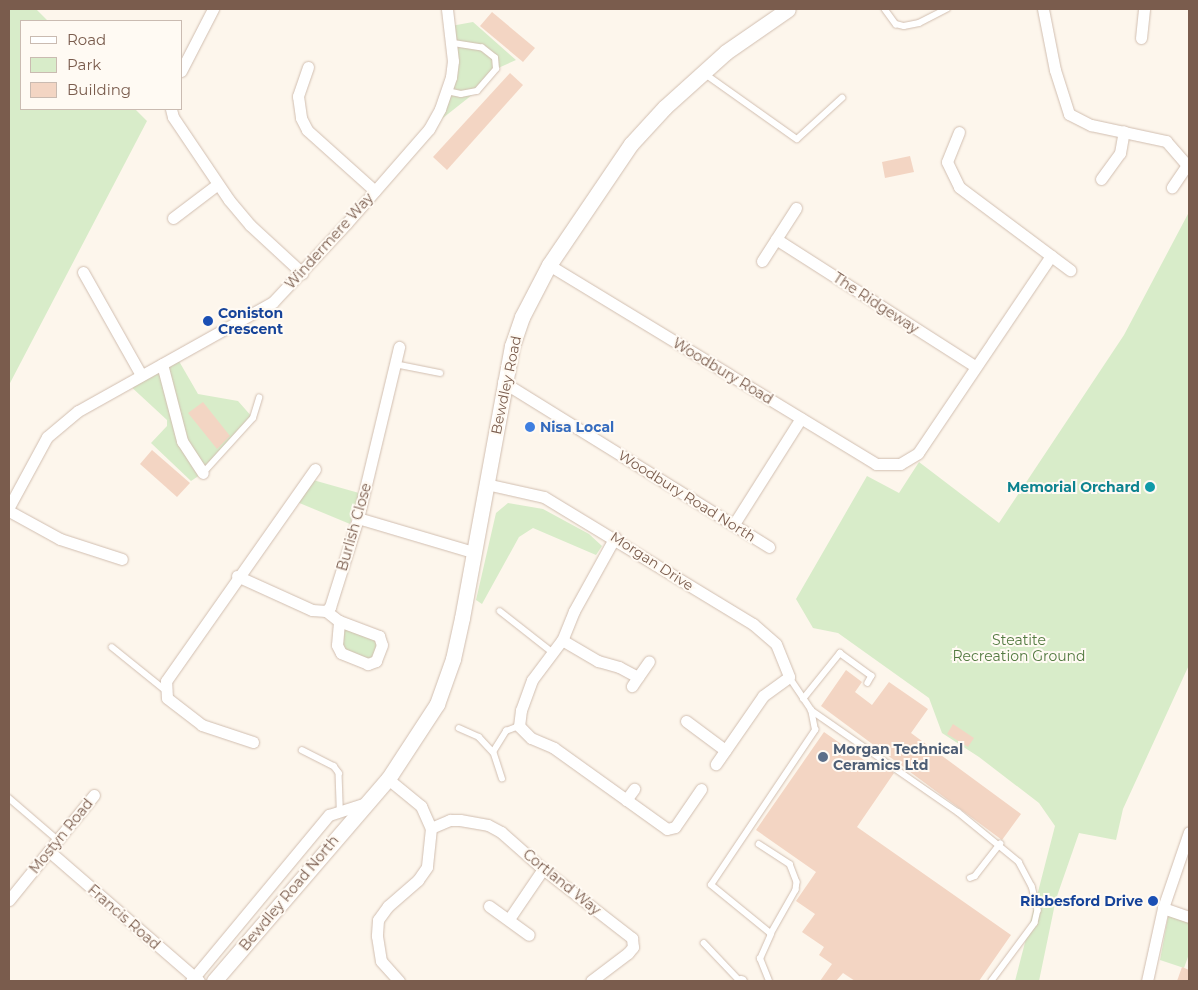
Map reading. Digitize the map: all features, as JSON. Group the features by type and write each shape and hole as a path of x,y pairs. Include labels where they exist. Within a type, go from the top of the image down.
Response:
{"main road":[{"name":"Bewdley Road","path":"363,804 388,779 425,727 447,680 486,484 503,382 522,317 550,265 631,144 703,72 726,52 788,9"},
{"name":"Bewdley Road North","path":"214,981 363,804"}],"street":[{"path":"182,69 213,9"},
{"name":"Windermere Way","path":"9,507 47,437 78,411 273,302 302,273 375,191 429,129 447,91 451,77 452,43 448,9"},
{"path":"1043,9 1054,70 1069,114 1091,125 1166,141 1187,165 1172,187"},
{"path":"1141,38 1144,9"},
{"path":"308,67 298,96 301,118 307,130 375,191"},
{"path":"171,110 173,117 218,184 250,224 302,273"},
{"path":"1101,179 1120,153 1124,131"},
{"path":"959,132 947,162 959,187 1070,270"},
{"path":"172,218 218,184"},
{"path":"762,261 796,208"},
{"name":"The Ridgeway","path":"776,239 976,367"},
{"path":"976,367 1051,256"},
{"name":"Woodbury Road","path":"550,265 876,464 900,464 918,453 976,367"},
{"path":"84,272 141,375"},
{"name":"Burlish Close","path":"326,611 333,600 358,518 399,347"},
{"path":"162,364 182,441 203,473"},
{"name":"Woodbury Road North","path":"503,382 769,547"},
{"path":"734,524 801,418"},
{"path":"253,742 202,725 166,698 164,689 166,681 237,576 315,469"},
{"name":"Morgan Drive","path":"486,484 544,497 615,537 765,632 776,644 789,677"},
{"path":"9,511 60,539 122,559"},
{"path":"358,518 473,552"},
{"path":"615,537 574,611 562,640 551,651 532,680 521,710 519,726 531,738 554,748 668,829 675,827 701,789"},
{"path":"237,576 312,610 326,611 339,621 379,636 382,640 373,664 341,653 337,645 340,637 339,621"},
{"path":"340,637 354,627"},
{"path":"562,640 598,661 619,667 635,682 649,661"},
{"path":"716,764 763,696 789,677"},
{"path":"686,721 725,750"},
{"path":"388,779 421,806 431,828 427,867 413,884 388,906 378,920 376,936 381,961 399,981"},
{"path":"626,800 634,789"},
{"name":"Mostyn Road","path":"9,900 50,852 94,795"},
{"path":"195,980 329,815 340,809 363,804"},
{"name":"Cortland Way","path":"431,828 450,820 488,825 501,832 543,869 632,938 633,947 628,953 591,981"},
{"path":"1147,981 1163,908 1189,832"},
{"name":"Francis Road","path":"50,852 195,980"},
{"path":"509,919 543,869"},
{"path":"489,906 529,935"},
{"path":"1163,908 1189,917"}],"lane":[{"path":"885,9 891,19 904,26 919,23 947,9"},
{"path":"447,91 461,94 477,91 496,69 495,58 482,48 452,43"},
{"path":"703,72 797,139 842,98"},
{"path":"395,364 440,373"},
{"path":"203,473 253,418 259,398"},
{"path":"500,611 551,651"},
{"path":"112,647 164,689"},
{"path":"803,699 840,654 872,676 868,684"},
{"path":"789,677 811,710 1000,844 1019,862 1032,886 1038,910 1035,923 992,981"},
{"path":"771,934 711,885 815,730 811,710"},
{"path":"493,752 506,731 519,726"},
{"path":"459,728 479,737 493,752 502,779"},
{"path":"302,750 334,766 339,773 340,809"},
{"path":"9,798 58,841"},
{"path":"759,844 790,864 797,882 796,890 771,934 760,959 769,981"},
{"path":"970,878 975,876 1000,844"},
{"path":"704,943 741,981"}],"green space":[{"path":"9,9 36,9 47,20 20,20 20,110 136,110 147,121 9,385"},
{"path":"473,22 516,60 496,69 477,91 429,129 446,93 451,26"},
{"name":"Steatite Recreation Ground","path":"1189,212 1189,665 1123,809 1116,840 1079,833 1056,899 1039,981 1015,981 1055,826 1039,803 979,757 942,733 929,698 838,633 813,628 796,599 867,476 899,493 919,462 999,523 1124,335"},
{"path":"176,356 198,394 238,401 253,418 203,473 191,481 151,443 167,426 167,420 127,383"},
{"path":"313,480 359,493 350,524 297,502"},
{"path":"508,503 543,509 589,534 602,546 596,555 533,528 519,537 482,604 476,600 496,513"},
{"path":"339,621 379,636 376,661 341,653"},
{"path":"1163,908 1189,917 1189,954 1184,968 1160,960 1168,917"}],"building":[{"path":"492,12 535,48 523,62 480,26"},
{"path":"510,73 523,85 447,170 433,157"},
{"path":"910,156 914,172 885,178 882,162"},
{"path":"203,402 230,436 217,449 188,413"},
{"path":"152,450 190,483 177,497 140,464"},
{"path":"846,670 862,682 855,692 872,705 889,682 928,709 911,733 1021,814 1002,840 821,706"},
{"path":"953,724 974,738 968,747 947,734"},
{"path":"824,732 877,769 881,764 894,773 857,827 1011,935 979,981 855,981 843,973 836,981 820,981 832,964 819,955 824,947 802,932 815,914 796,901 816,872 756,830"},
{"path":"1182,967 1189,970 1189,981 1177,981"}],"place":[{"name":"Coniston Crescent","path":"208,321"},
{"name":"Nisa Local","path":"530,427"},
{"name":"Memorial Orchard","path":"1150,487"},
{"name":"Morgan Technical Ceramics Ltd","path":"823,757"},
{"name":"Ribbesford Drive","path":"1153,901"}]}
